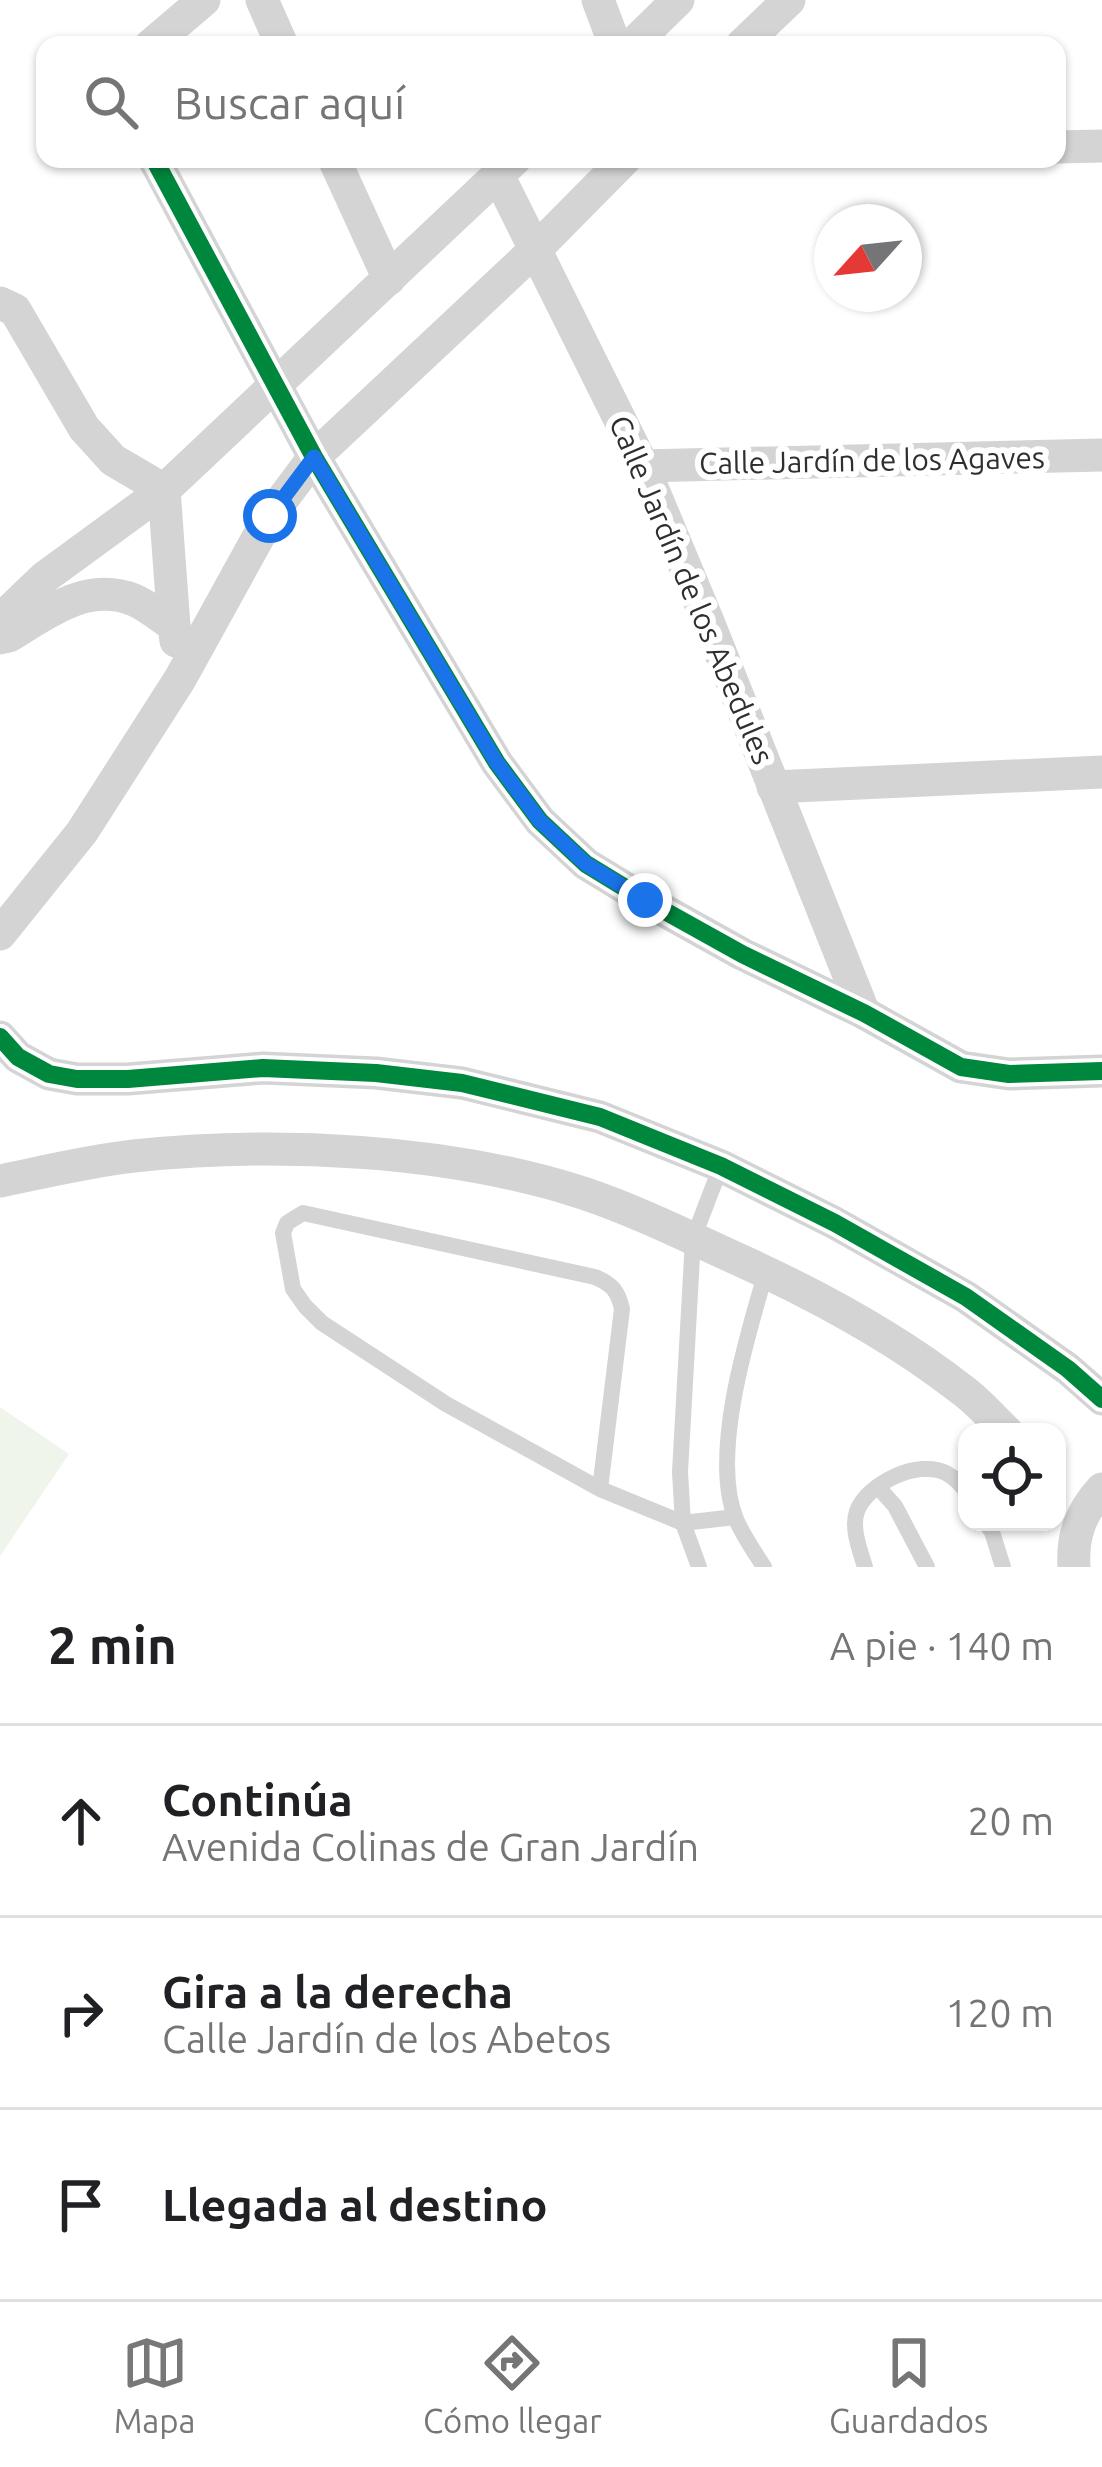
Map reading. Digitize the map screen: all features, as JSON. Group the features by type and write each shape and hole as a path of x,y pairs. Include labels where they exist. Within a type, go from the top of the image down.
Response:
{"street":[{"path":"162,36 204,0"},
{"path":"262,0 278,36"},
{"path":"598,0 612,36"},
{"path":"641,36 678,0"},
{"path":"751,36 789,0"},
{"path":"1066,147 1102,146"},
{"path":"159,168 314,457 497,763 540,821 586,864 645,900 961,1067 1010,1074 1102,1071"},
{"path":"338,168 389,279"},
{"path":"0,620 45,578 164,490 505,168"},
{"name":"Calle Jardín de los Abedules","path":"506,168 536,249 643,466 864,1013"},
{"path":"0,934 82,832 180,679 270,516 314,457 616,168"},
{"path":"0,303 15,310 84,428 113,460 164,490"},
{"name":"Calle Jardín de los Agaves","path":"643,466 1102,455"},
{"path":"164,490 180,679"},
{"path":"0,638 84,595 113,593 138,602 174,626"},
{"path":"773,787 1102,772"},
{"path":"0,1036 18,1057 49,1074 77,1079 263,1068 376,1073 461,1083 600,1117 721,1166 836,1223 966,1297 1102,1399"},
{"path":"0,1181 131,1156 241,1149 352,1151 529,1178 586,1194 766,1272 868,1326 963,1390 998,1423"},
{"path":"1074,1567 1077,1527 1102,1489"},
{"path":"1066,1508 1077,1527"}],"lane":[{"path":"699,1567 683,1522 680,1472 693,1239 721,1166"},
{"path":"600,1489 622,1309 609,1282 303,1213 287,1223 284,1233 293,1289 322,1323 446,1404 600,1489 683,1522 735,1517"},
{"path":"764,1567 735,1517 727,1456 741,1355 766,1272"},
{"path":"865,1567 855,1534 856,1514 878,1487 928,1469 944,1472 958,1485"},
{"path":"878,1487 895,1506 927,1567"},
{"path":"991,1531 1004,1567"}],"shaded area":[{"path":"0,1407 69,1454 0,1556"}],"cycle path":[{"path":"159,168 314,457 497,763 540,821 586,864 645,900 961,1067 1009,1074 1102,1071"},
{"path":"0,1037 18,1057 49,1074 77,1079 263,1068 376,1073 462,1083 600,1117 721,1166 835,1223 966,1297 1102,1399"}],"route":[{"path":"270,516 314,457 497,763 540,821 586,864 645,900"}]}
